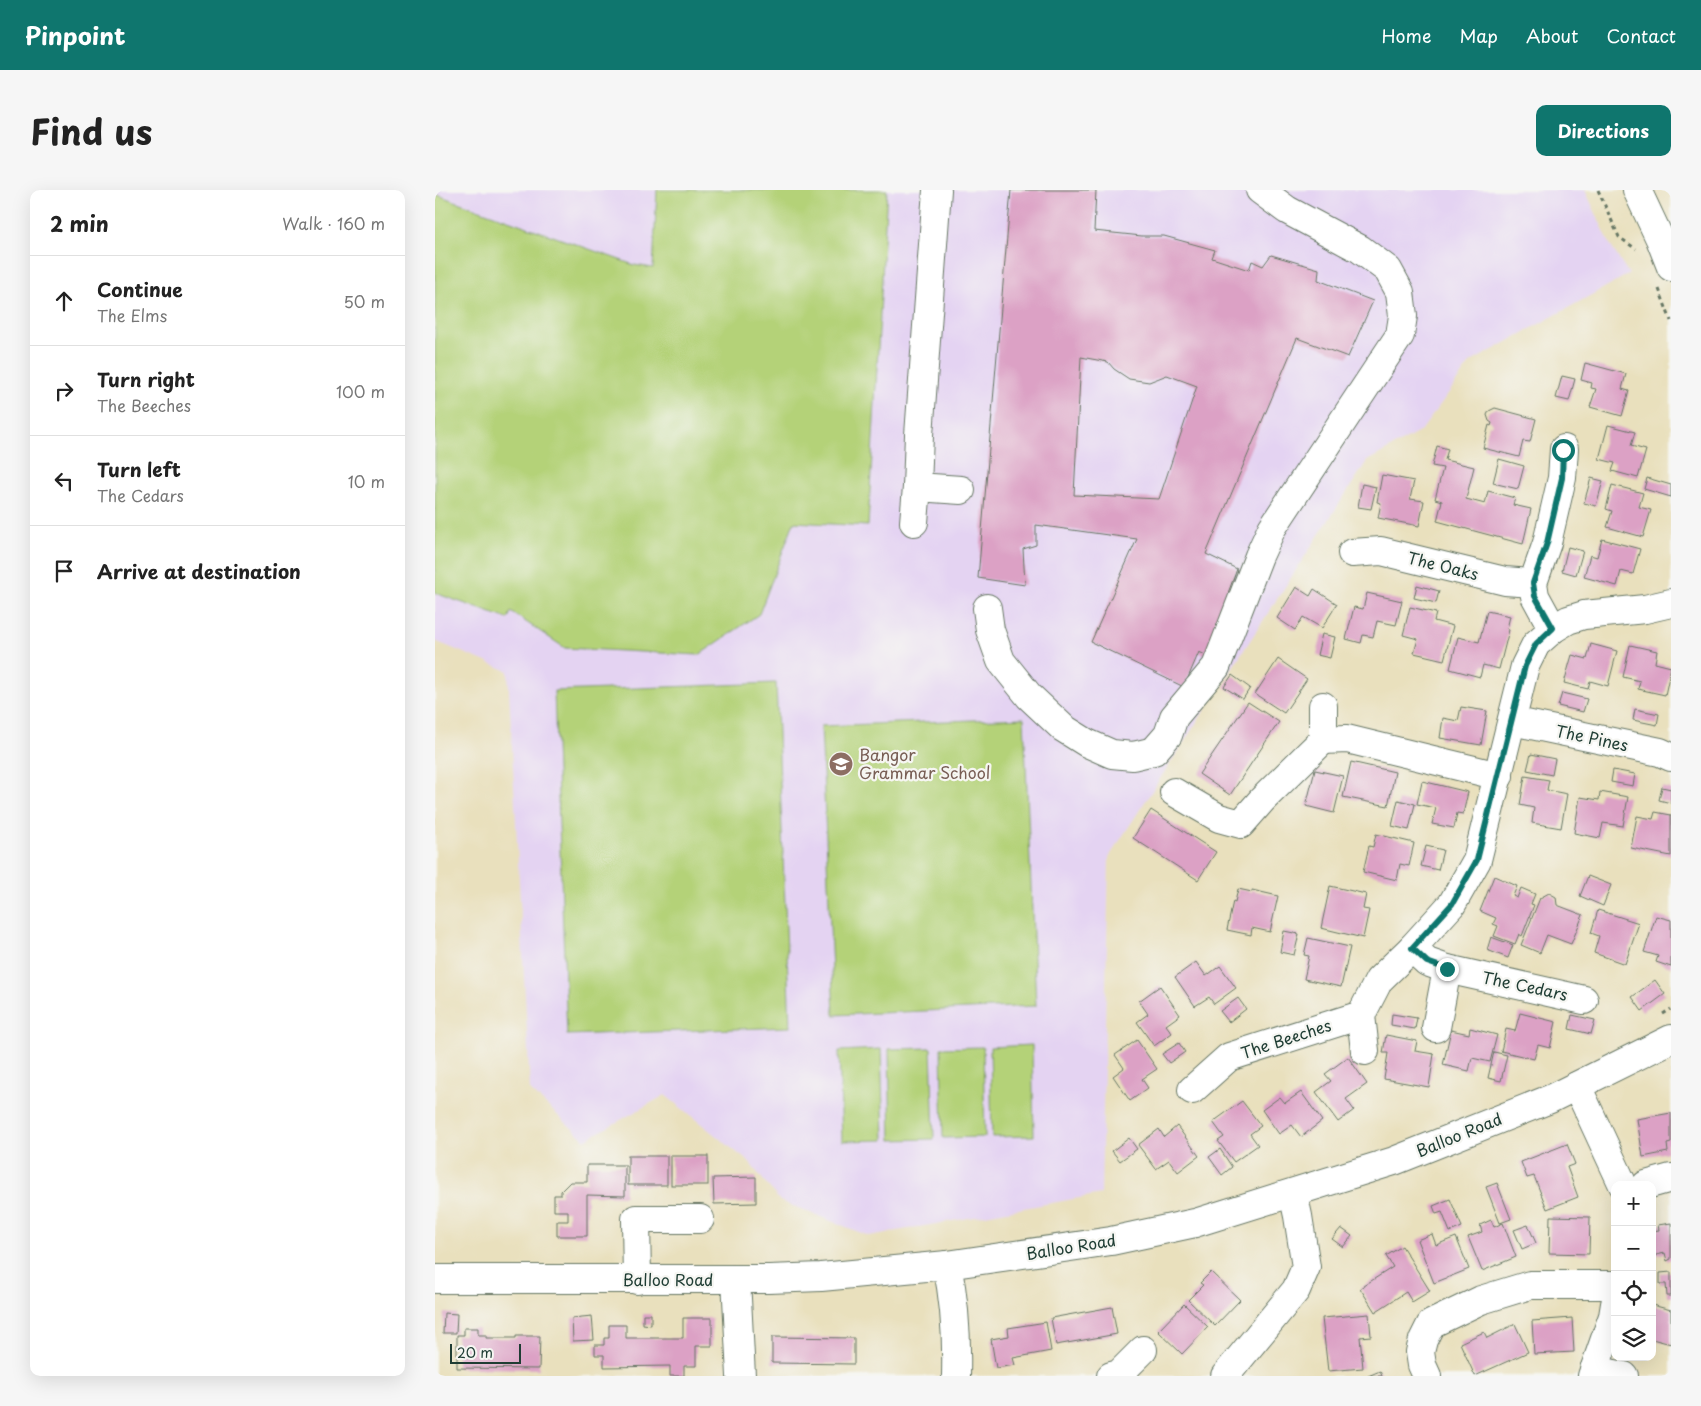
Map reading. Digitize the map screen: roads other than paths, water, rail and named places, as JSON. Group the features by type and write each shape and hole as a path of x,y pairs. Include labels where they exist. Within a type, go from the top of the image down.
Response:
{"street":[{"path":"914,522 937,190"},
{"path":"987,608 990,630 1001,661 1029,696 1063,728 1087,743 1112,754 1133,756 1154,751 1168,735 1174,717 1216,667 1259,556 1272,528 1400,335 1403,316 1400,292 1388,270 1360,249 1287,210 1260,190"},
{"path":"1637,190 1660,239 1665,277"},
{"path":"1553,628 1535,596 1533,583 1547,543 1562,478 1563,450"},
{"path":"917,488 961,490"},
{"name":"The Oaks","path":"1352,553 1381,551 1505,581 1533,583"},
{"path":"1365,1051 1361,1016 1379,980 1412,948 1452,904 1477,860 1525,666 1536,644 1553,628 1568,620 1584,615 1645,609 1671,603"},
{"path":"1323,706 1323,740"},
{"name":"The Pines","path":"1512,721 1660,752 1671,757"},
{"path":"1174,792 1219,818 1241,824 1262,800 1323,740 1347,739 1499,776"},
{"name":"The Cedars","path":"1412,948 1427,962 1447,969 1584,1000"},
{"path":"1436,1028 1447,969"},
{"name":"The Beeches","path":"1192,1090 1229,1058 1361,1016"},
{"name":"Balloo Road","path":"435,1279 637,1280 821,1277 947,1265 1121,1239 1195,1223 1394,1161 1550,1099 1671,1039"},
{"path":"1577,1086 1621,1181"},
{"path":"1656,1182 1671,1178"},
{"path":"1225,1376 1297,1290 1307,1267 1293,1193"},
{"path":"637,1280 636,1219 700,1219"},
{"path":"947,1265 957,1340 956,1376"},
{"path":"736,1279 741,1376"},
{"path":"1427,1376 1422,1365 1420,1352 1423,1340 1431,1324 1481,1300 1530,1284 1611,1285"},
{"path":"1613,1316 1593,1373 1624,1376"},
{"path":"1111,1376 1119,1374 1143,1350"}],"place":[{"name":"Bangor Grammar School","path":"841,764"}]}
